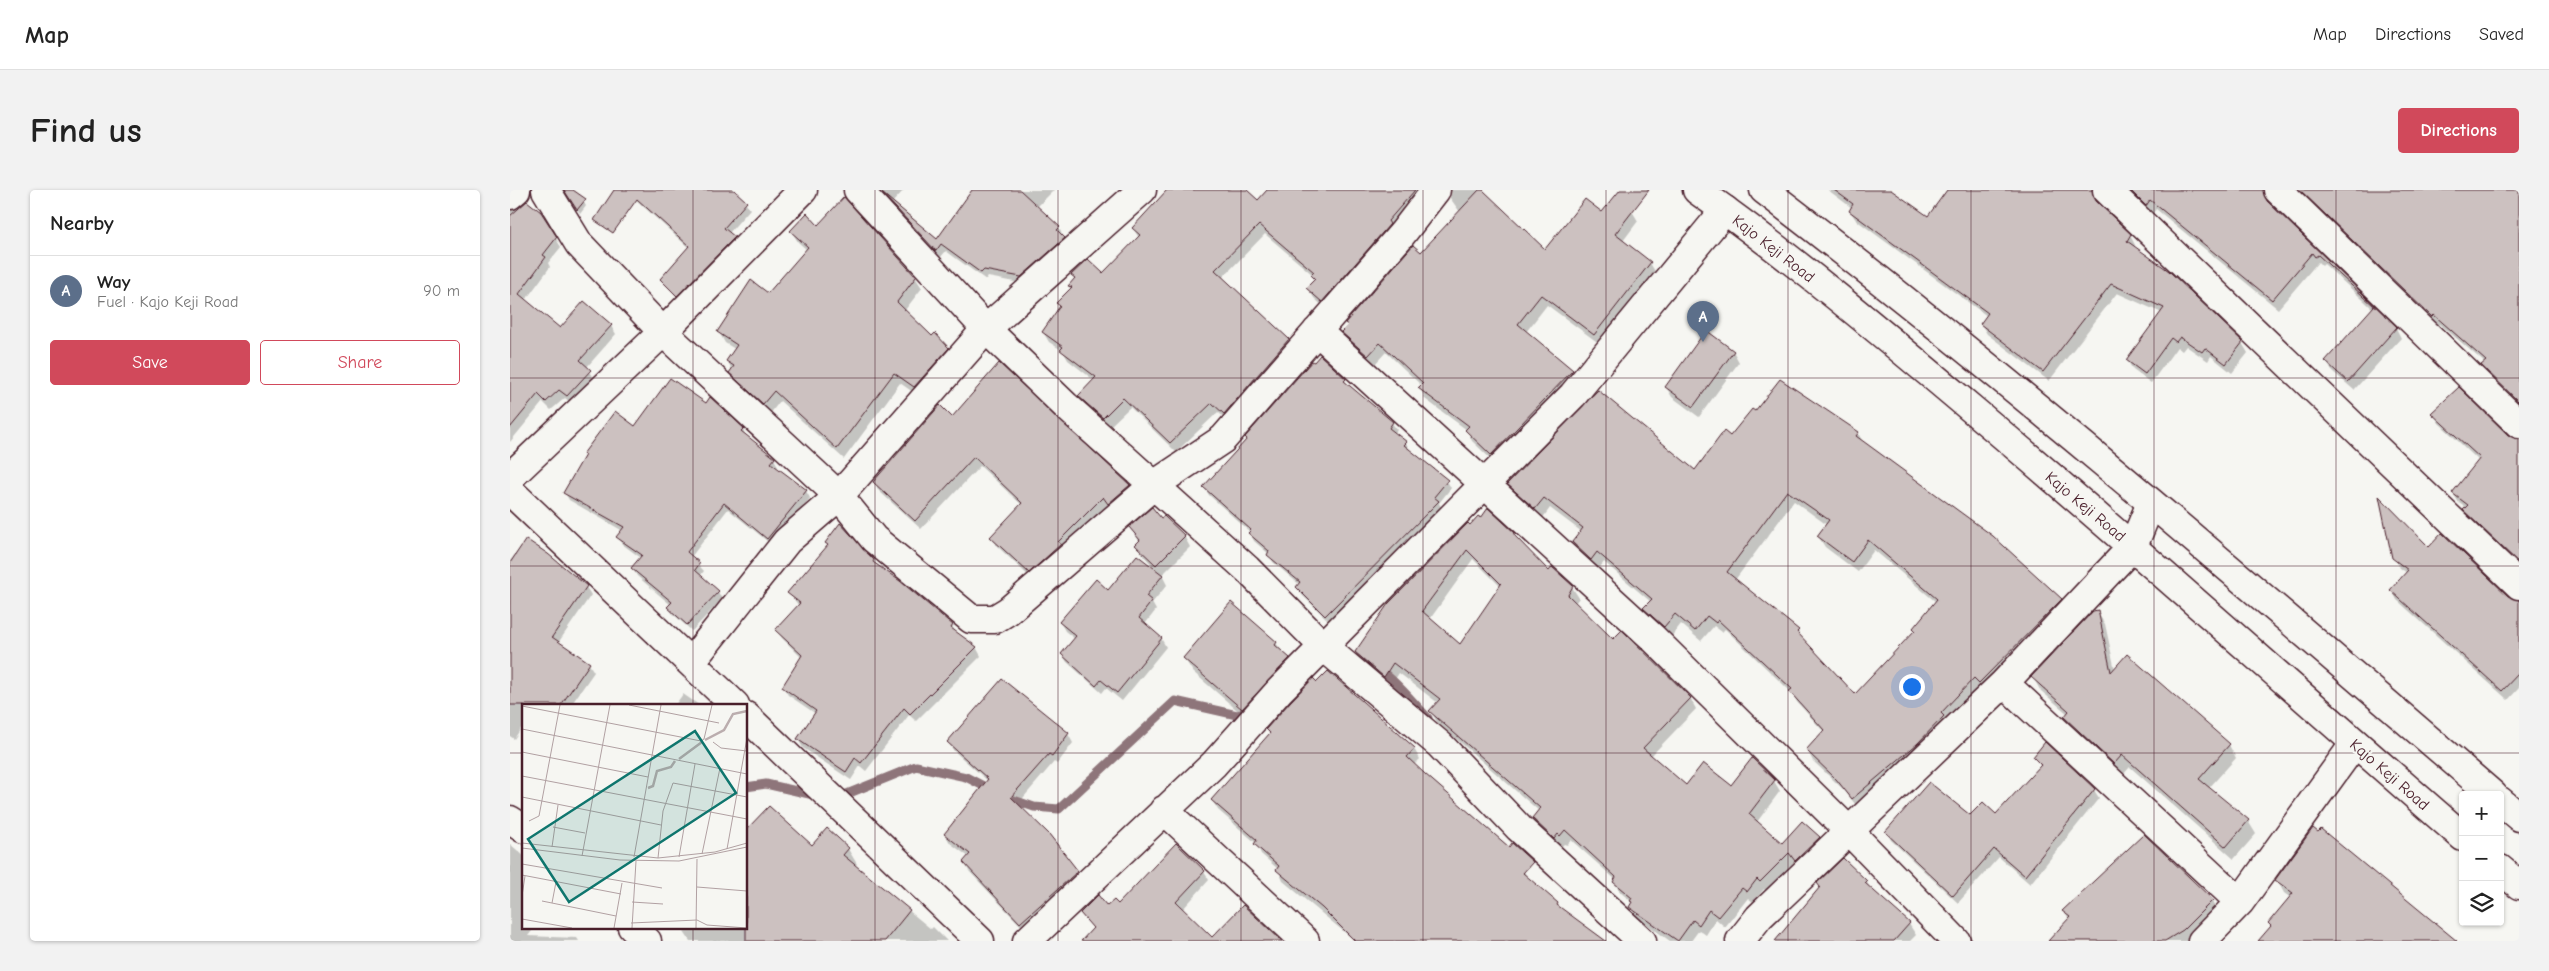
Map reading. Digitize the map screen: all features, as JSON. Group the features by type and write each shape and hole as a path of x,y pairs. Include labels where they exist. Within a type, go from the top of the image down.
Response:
{"street":[{"path":"510,195 516,190"},
{"path":"546,190 579,244 663,332 839,496 874,539 956,608 971,619 981,621 995,619 1008,611 1154,485 1223,439 1402,234 1436,190"},
{"path":"510,477 663,332 803,190"},
{"path":"858,190 986,330 1248,569 1324,647 1440,745 1519,828 1642,941"},
{"path":"691,662 787,542 839,496 986,330 1142,190"},
{"name":"Kajo Keji Road","path":"1697,190 1797,265 1933,376 2133,546 2462,836"},
{"path":"1764,190 1859,263 2151,503 2488,791"},
{"path":"2107,190 2519,585"},
{"path":"2278,190 2518,422"},
{"path":"1028,941 1214,764 1248,724 1573,395 1725,210"},
{"path":"1317,331 1652,637 1850,832 1956,941"},
{"path":"510,491 734,704"},
{"path":"1740,941 1759,917 2004,683 2133,546 2151,503"},
{"path":"2004,683 2240,902"},
{"path":"748,718 980,941"},
{"path":"2202,941 2240,902 2355,743"},
{"path":"2504,804 2519,817"},
{"path":"1164,810 1305,941"},
{"path":"510,820 522,829"},
{"path":"2504,873 2519,886"},
{"path":"633,928 647,941"}],"building":[{"path":"564,190 573,190 586,199 577,210"},
{"path":"614,190 734,190 747,202 724,228 735,237 677,296 660,279 689,246 637,199 613,233 594,220"},
{"path":"972,190 1020,190 1060,227 1057,230 1065,238 1021,277 984,270 981,273 941,244 936,251 882,193 937,239"},
{"path":"1167,190 1247,190 1258,200 1267,190 1415,190 1388,221 1390,224 1322,302 1306,288 1315,279 1311,275 1314,272 1259,225 1215,270 1289,339 1224,414 1212,403 1170,443 1123,398 1103,418 1078,396 1096,377 1060,350 1063,347 1042,332 1060,306 1056,303 1072,287 1068,286 1075,278 1071,275 1088,259 1103,273 1140,235 1132,228"},
{"path":"1479,190 1483,190 1545,249 1585,199 1602,212 1620,190 1649,190 1615,234 1651,262 1594,335 1541,295 1518,324 1573,370 1491,455 1465,430 1469,426 1418,388 1423,383 1380,343 1368,356 1341,332 1348,325 1345,323 1413,245 1421,252"},
{"path":"1834,190 1891,190 1928,216 1947,190 2092,190 2096,201 2131,234 2127,241 2169,271 2243,342 2226,364 2205,348 2202,352 2180,337 2176,342 2171,338 2145,374 2126,360 2164,308 2111,284 2043,372 1980,324 1988,313 1849,211 1853,204"},
{"path":"2130,190 2263,190 2267,201 2397,327 2348,382 2325,361 2374,306 2318,255 2315,257 2312,253 2272,300 2150,200 2146,206"},
{"path":"2300,190 2519,190 2519,402 2481,365 2486,361 2434,315 2432,317"},
{"path":"844,197 916,277 897,302 932,336 935,333 949,348 914,387 894,373 837,449 774,391 763,404 729,373 734,366 726,361 737,345 717,332 751,280 768,293 808,247 790,231 807,213 818,225"},
{"path":"527,201 541,212 557,237 543,255 546,257 519,294 560,328 584,301 612,325 580,360 591,370 567,396 559,390 546,402 538,394 510,428 510,216"},
{"path":"1706,330 1734,351 1693,407 1665,387"},
{"path":"1320,355 1346,379 1344,381 1393,422 1389,428 1407,442 1404,445 1448,480 1434,497 1439,501 1325,616 1296,587 1300,582 1267,555 1269,551 1248,533 1251,530 1203,487 1247,439 1245,437 1312,361 1314,362"},
{"path":"999,363 1130,485 1108,504 1103,497 1058,542 1061,544 1029,573 990,537 1022,503 974,457 915,521 873,482 940,405 952,417"},
{"path":"670,378 706,403 710,397 744,428 741,431 775,458 771,463 807,490 767,539 724,503 687,552 700,563 695,570 719,591 687,625 667,607 672,602 631,568 642,555 616,537 624,527 563,493 585,455 583,454 615,411 635,426"},
{"path":"1780,379 1859,432 1856,436 1993,536 2062,599 1979,683 1974,678 1941,713 1944,716 1917,744 1852,799 1836,779 1806,750 1824,730 1789,691 1792,689 1718,620 1716,623 1707,616 1695,631 1675,614 1664,627 1643,608 1652,599 1597,552 1591,560 1572,542 1583,528 1544,498 1535,509 1507,484 1598,390 1695,470 1724,431 1730,436 1752,409 1755,411","holes":["1787,491 1829,520 1817,536 1852,562 1868,540 1937,599 1913,628 1915,630 1855,694 1797,632 1799,630 1727,572"]},
{"path":"2459,387 2508,435 2519,439 2519,563 2463,510 2468,505 2452,493 2480,458 2431,413"},
{"path":"2379,496 2429,547 2442,533 2508,596 2519,600 2519,673 2502,691 2390,590 2408,570 2392,558"},
{"path":"1152,507 1161,518 1164,516 1185,536 1156,565 1135,545 1140,540 1129,527"},
{"path":"1488,508 1515,533 1514,535 1549,571 1552,567 1573,586 1568,595 1613,639 1622,630 1691,698 1643,748 1686,785 1703,763 1731,785 1752,758 1775,780 1749,814 1782,843 1802,821 1820,837 1795,861 1789,853 1760,882 1757,879 1747,892 1742,888 1718,917 1709,910 1699,925 1693,920 1678,941 1629,907 1632,898 1613,882 1616,877 1565,830 1554,839 1532,818 1540,808 1429,711 1440,699 1393,663 1384,677 1355,652 1388,604 1468,523 1470,525 1478,516 1481,518","holes":["1467,550 1501,584 1460,644 1422,611"]},
{"path":"840,523 874,560 873,562 900,581 953,625 951,628 977,647 910,714 904,708 861,763 855,758 846,772 797,739 816,711 782,687 802,655 775,630 800,603 787,593 828,545 825,543"},
{"path":"526,539 548,554 587,586 552,637 590,663 562,704 510,705 510,563"},
{"path":"1137,555 1163,575 1146,596 1152,601 1139,618 1162,638 1117,693 1101,680 1096,686 1061,654 1076,636 1059,622 1096,579 1108,590"},
{"path":"1231,602 1277,642 1275,645 1290,658 1242,709 1183,658"},
{"path":"2098,610 2111,672 2127,654 2230,744 2199,779 2249,820 2226,847 2122,755 2114,764 2064,717 2069,711 2031,677 2093,611"},
{"path":"1328,671 1415,748 1407,757 1425,774 1509,847 1512,843 1533,862 1523,873 1558,903 1557,905 1606,941 1355,941 1322,908 1276,870 1279,866 1254,844 1257,840 1211,800 1270,733 1266,729 1290,702 1313,678 1317,682"},
{"path":"1002,679 1069,733 1052,756 1049,754 1011,797 1049,834 1078,871 1020,923 963,862 970,854 944,834 988,779 947,742"},
{"path":"2045,742 2095,789 2025,876 1994,849 1953,896 1885,832 1929,782 1970,815 1983,802 1996,814 2041,765 2033,757"},
{"path":"769,806 812,845 827,828 849,848 843,855 910,910 885,941 746,941 746,928 748,928 748,828"},
{"path":"2313,828 2318,832 2321,829 2457,941 2258,941 2271,926 2268,923 2293,893 2275,880"},
{"path":"2144,834 2213,900 2183,930 2165,941 2048,941 2070,917 2062,911"},
{"path":"1176,843 1205,871 1176,902 1212,937 1243,905 1282,941 1081,941 1093,928 1080,913 1098,895 1107,906 1114,900 1118,904"},
{"path":"1843,858 1867,881 1865,883 1910,923 1894,941 1775,941 1820,887 1817,883"}],"waterway":[{"path":"1349,658 1360,659 1382,671 1428,718"},
{"path":"1005,797 1034,807 1059,809 1175,701 1237,715 1251,711"},
{"path":"837,798 916,766 966,777 993,791"},
{"path":"748,787 766,784 818,796"}],"place":[{"name":"Way","path":"1703,342"}]}
